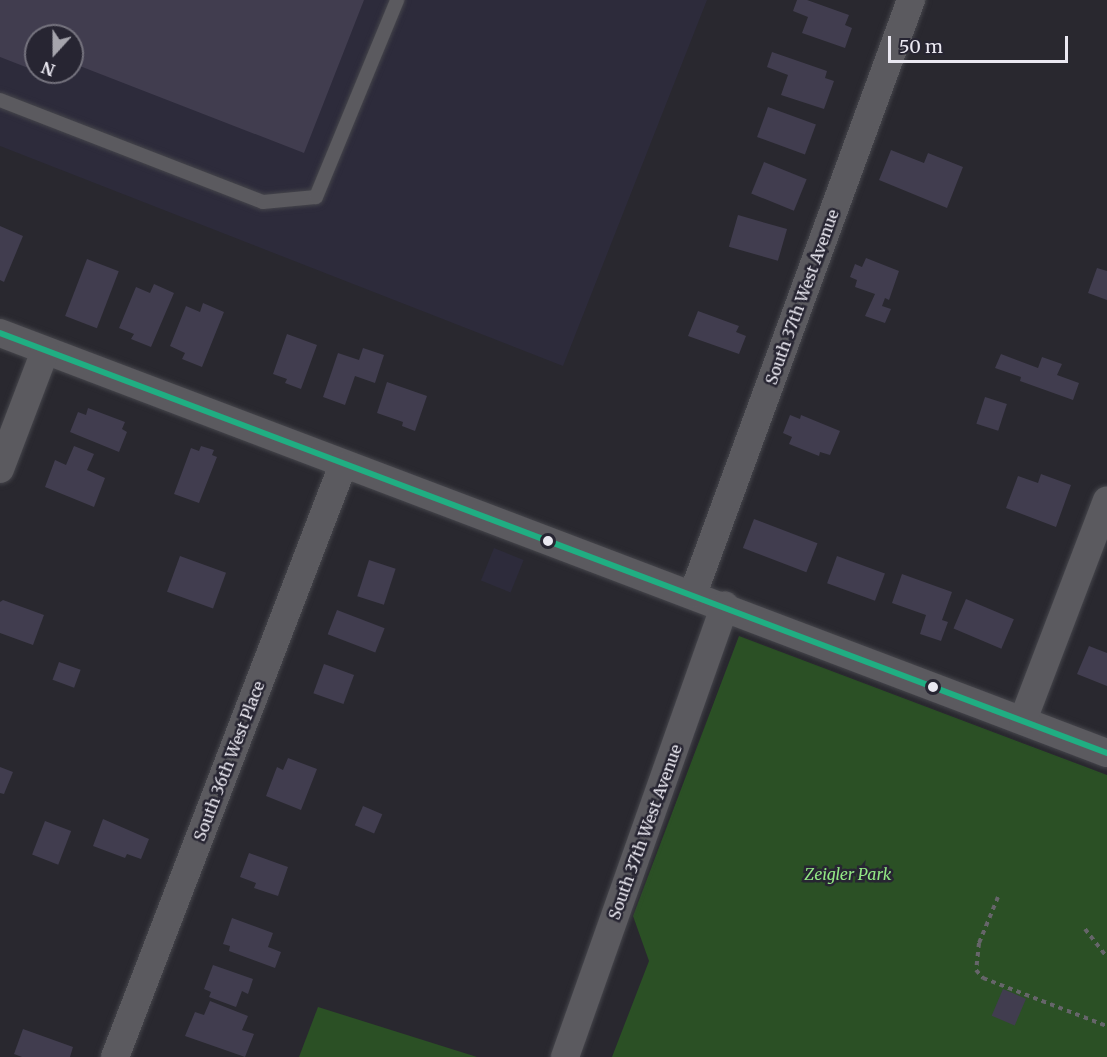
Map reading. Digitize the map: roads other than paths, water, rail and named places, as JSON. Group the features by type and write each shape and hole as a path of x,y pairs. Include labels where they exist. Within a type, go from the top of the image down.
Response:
{"street":[{"name":"South 37th West Avenue","path":"693,594 911,0"},
{"path":"0,333 343,465 725,606 1107,753"},
{"path":"0,469 45,351"},
{"name":"South 36th West Place","path":"115,1057 343,465"},
{"path":"1023,720 1107,500"},
{"name":"South 37th West Avenue","path":"565,1057 725,606"}],"lane":[{"path":"0,100 263,202 316,197 397,0"}],"park label":[{"name":"Zeigler Park","path":"848,874"}]}
